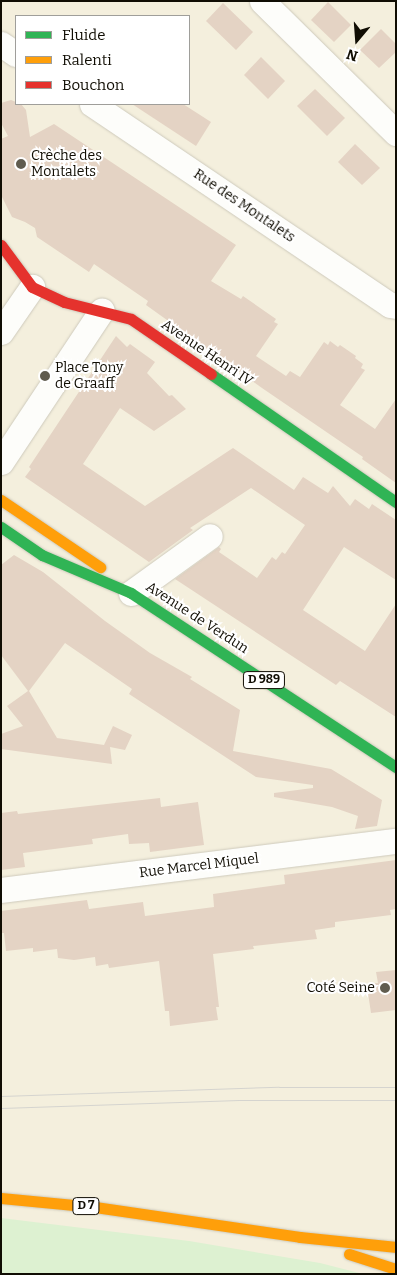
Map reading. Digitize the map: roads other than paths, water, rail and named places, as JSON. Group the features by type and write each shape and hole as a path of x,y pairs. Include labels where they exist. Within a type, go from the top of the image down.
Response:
{"main road":[{"name":"Avenue Henri IV","path":"1,245 32,287 64,302 102,310 131,320 396,502"},
{"name":"Avenue de Verdun","path":"3,502 113,576 132,593 396,767"},
{"name":"Avenue de Verdun","path":"3,532 42,556 132,593"},
{"name":"D 7","path":"1,1198 95,1207 300,1237 396,1247"},
{"name":"D 7","path":"300,1237 396,1270"}],"street":[{"path":"262,1 396,134"},
{"path":"1,44 15,53"},
{"name":"Rue des Montalets","path":"93,105 390,305 396,306"},
{"path":"1,332 32,287"},
{"path":"1,462 102,310"},
{"path":"3,532 32,521"},
{"path":"132,593 210,536"},
{"name":"Rue Marcel Miquel","path":"1,890 396,841"}],"tram line":[{"path":"1,1096 279,1087 396,1087"},
{"path":"1,1108 239,1100 396,1100"}],"place":[{"name":"Crèche des Montalets","path":"21,164"},
{"name":"Place Tony de Graaff","path":"45,376"},
{"name":"Coté Seine","path":"385,988"}]}
